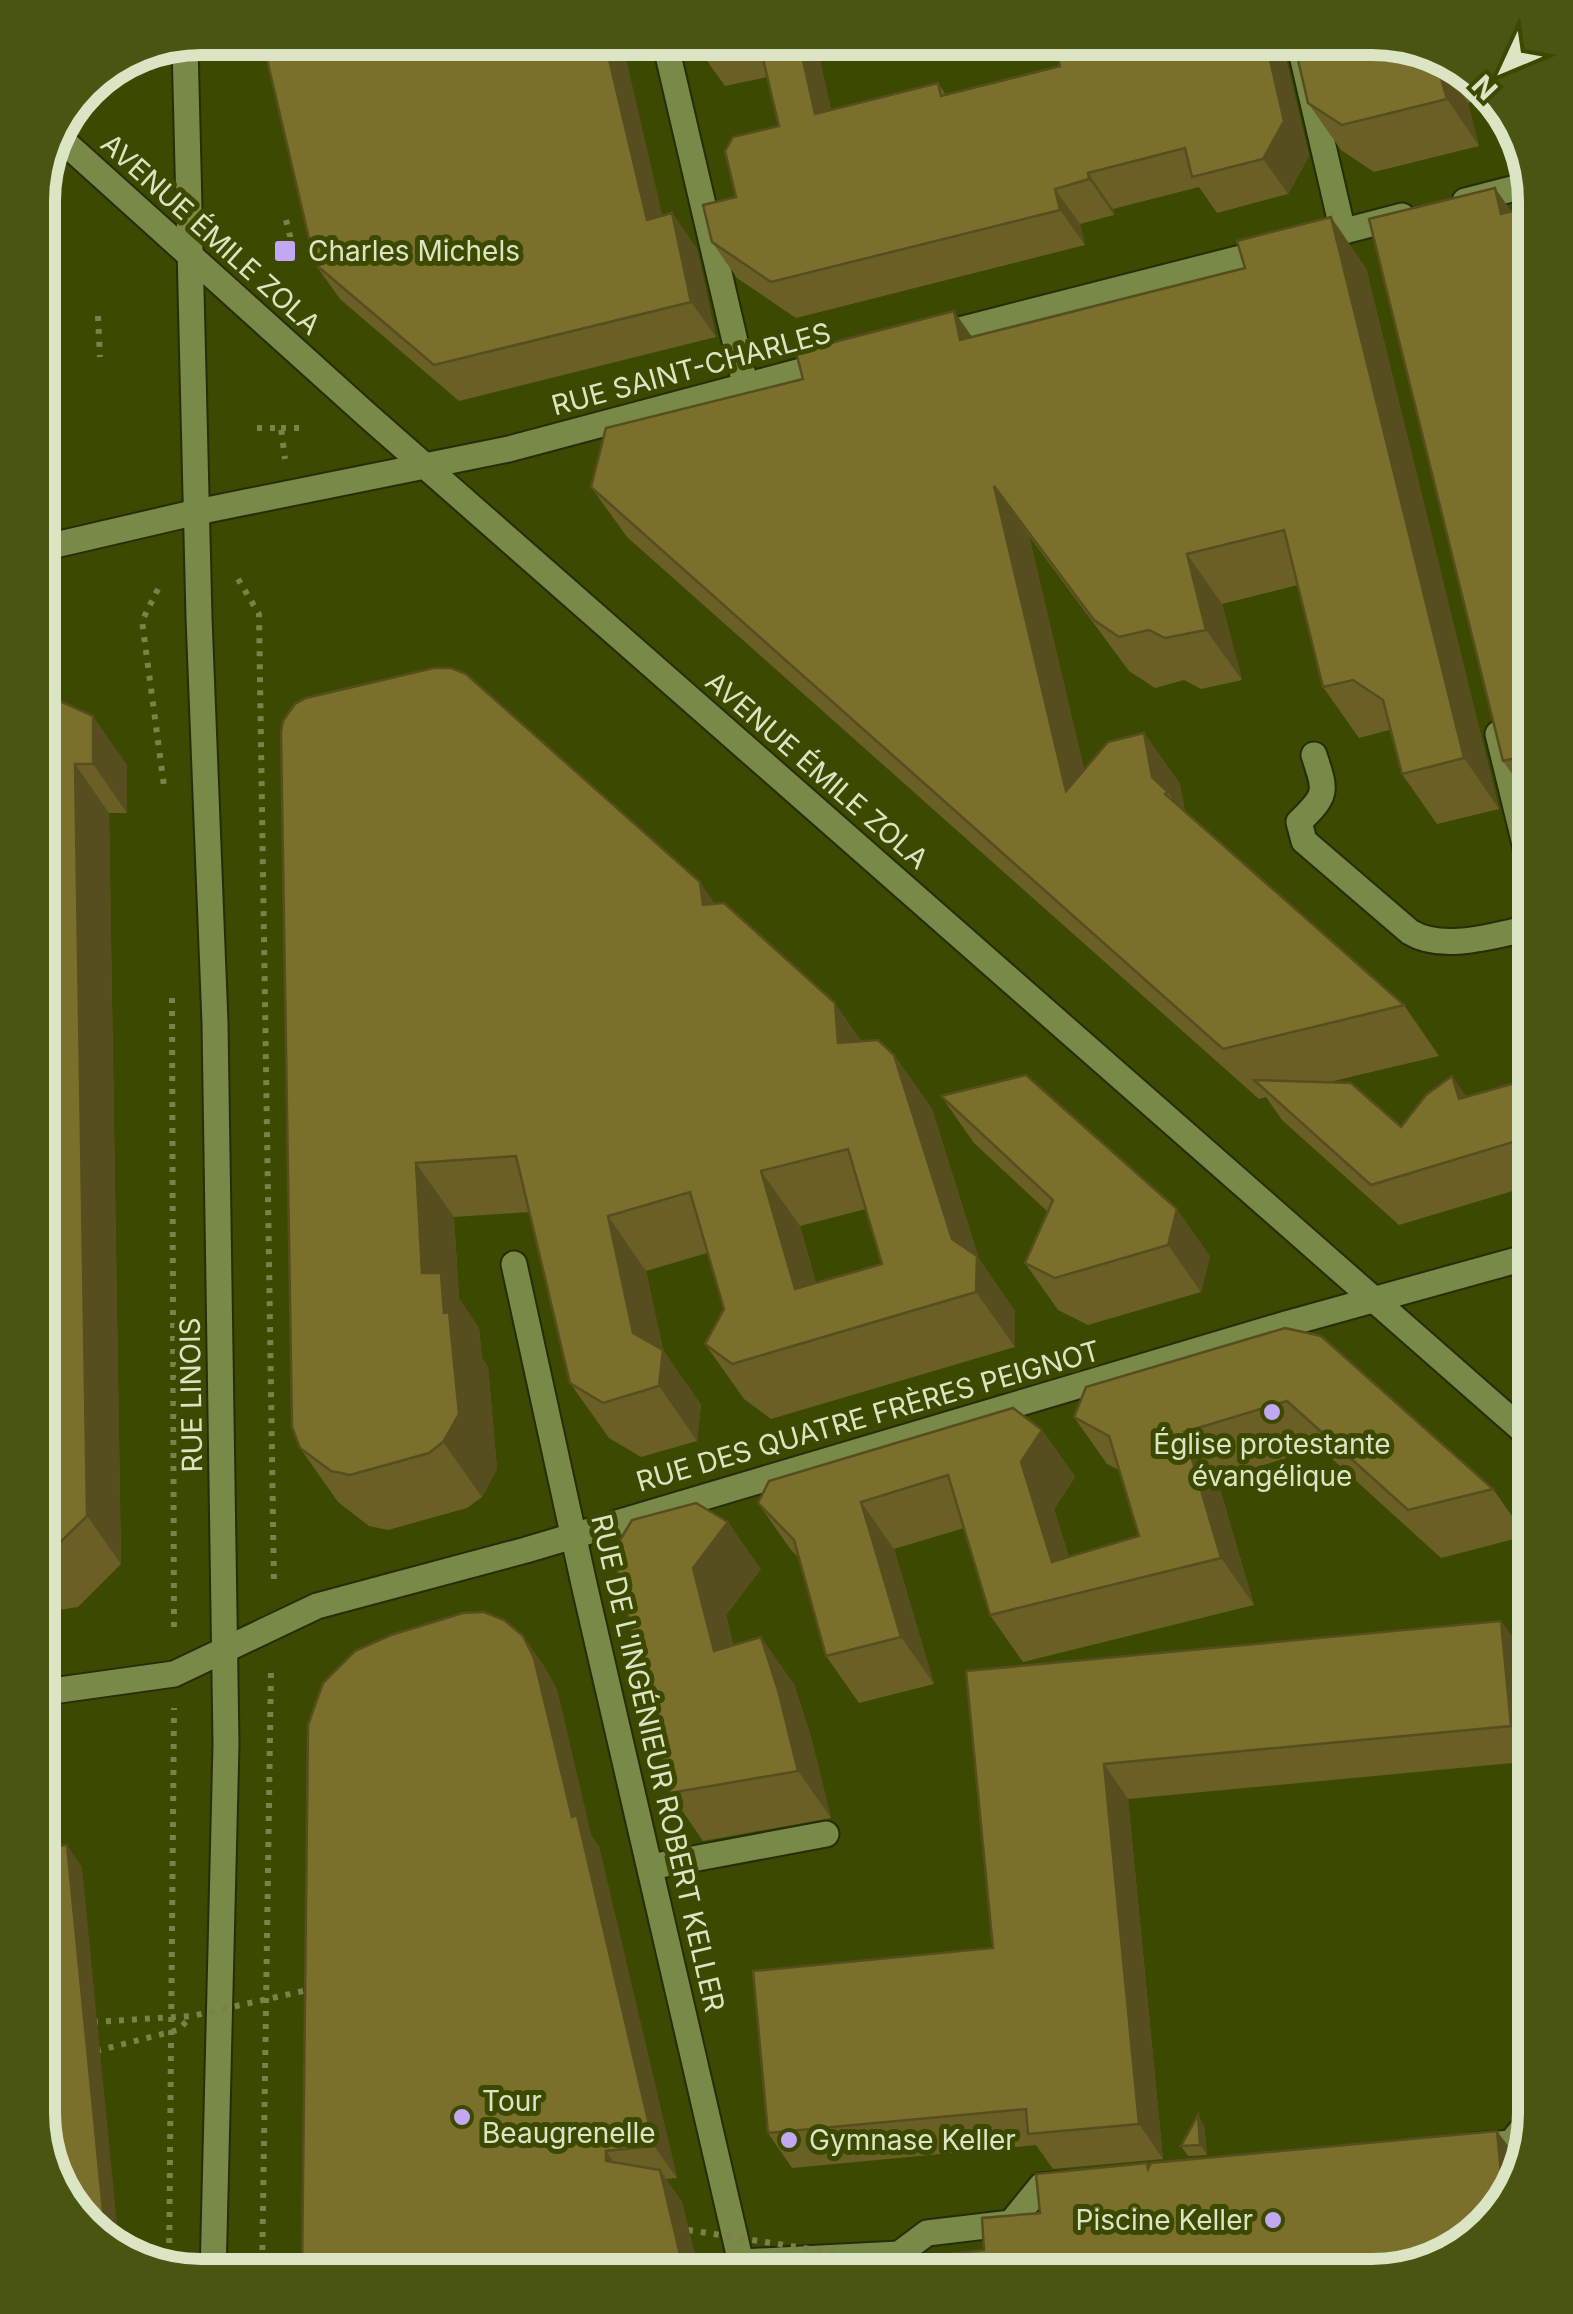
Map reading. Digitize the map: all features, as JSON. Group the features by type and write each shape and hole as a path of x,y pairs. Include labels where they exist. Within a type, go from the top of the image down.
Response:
{"street":[{"path":"668,55 745,384"},
{"path":"1302,55 1343,232"},
{"name":"RUE LINOIS","path":"185,57 216,1022 226,1744 213,2259"},
{"name":"AVENUE ÉMILE ZOLA","path":"66,144 426,466 1518,1426"},
{"path":"917,340 1517,187"},
{"path":"1372,224 1379,251"},
{"name":"RUE SAINT-CHARLES","path":"55,546 197,512 510,450 860,355"},
{"path":"1493,712 1518,812"},
{"path":"1314,754 1325,790 1322,800 1299,822 1304,841 1410,932 1427,942 1444,943 1518,930"},
{"name":"RUE DES QUATRE FRÈRES PEIGNOT","path":"55,1691 174,1674 317,1606 1267,1330 1518,1261"},
{"name":"RUE DE L'INGÉNIEUR ROBERT KELLER","path":"514,1264 740,2259"},
{"path":"650,1867 826,1834"},
{"path":"1452,2148 1511,2143 1516,2137"},
{"path":"847,2259 899,2254 927,2233 1011,2223 1041,2186 1100,2181"}],"path":[{"path":"286,220 296,260"},
{"path":"98,316 100,357"},
{"path":"258,428 300,428"},
{"path":"280,428 285,460"},
{"path":"197,512 259,614 275,1573"},
{"path":"166,574 142,621 166,805"},
{"name":"RUE LINOIS","path":"172,980 175,1574"},
{"path":"262,2259 271,1676"},
{"path":"169,2255 174,1725"},
{"path":"92,2022 192,2016 328,1985"},
{"path":"90,2004 98,2070"},
{"path":"96,2051 178,2030 192,2016"},
{"path":"688,2230 868,2253 887,2259"}],"building":[{"path":"266,55 608,55 647,220 672,213 691,302 434,365 315,264"},
{"path":"762,55 802,55 815,114 938,83 941,96 1060,66 1057,55 1269,55 1284,121 1263,159 1192,177 1185,148 1088,173 1089,179 1055,189 1060,210 771,282 712,242 703,205 736,197 725,151 733,137 779,126"},
{"path":"1297,55 1381,55 1419,63 1439,72 1447,99 1342,125 1308,103"},
{"path":"1495,188 1501,214 1518,210 1518,757 1503,761 1369,219"},
{"path":"1331,217 1464,758 1402,774 1383,700 1353,680 1323,687 1284,530 1187,554 1206,630 1165,638 1149,630 1119,637 1094,620 994,486 1066,791 1108,742 1144,733 1152,777 1168,792 1165,794 1404,1005 1223,1049 591,487 606,428 803,379 796,352 954,311 960,340 1245,268 1237,241"},
{"path":"434,668 451,668 466,674 700,882 703,905 724,903 835,1003 838,1043 878,1040 894,1055 952,1239 977,1256 976,1292 732,1364 705,1344 724,1309 690,1192 608,1216 633,1333 663,1350 659,1386 603,1403 570,1383 516,1156 416,1163 422,1273 441,1273 459,1414 443,1442 429,1453 350,1475 331,1471 300,1448 292,1427 281,732 283,721 295,704 306,698","holes":["848,1149 882,1264 795,1289 761,1171"]},
{"path":"55,699 93,716 93,764 75,764 87,1516 55,1547"},
{"path":"1026,1075 1177,1209 1168,1245 1055,1278 1025,1263 1053,1200 941,1096"},
{"path":"1452,1076 1459,1099 1518,1082 1518,1140 1371,1185 1254,1080 1351,1083 1401,1127 1426,1095"},
{"path":"1285,1328 1321,1336 1493,1489 1408,1510 1287,1401 1184,1432 1221,1558 990,1615 948,1475 861,1502 901,1637 826,1656 794,1540 758,1503 769,1481 1013,1408 1042,1430 1021,1462 1052,1562 1139,1536 1109,1436 1074,1417 1086,1387"},
{"path":"696,1503 728,1522 693,1568 714,1651 761,1637 798,1771 670,1793 613,1552 632,1520"},
{"path":"484,1612 504,1620 523,1636 534,1658 572,1817 577,1815 654,2146 606,2151 606,2161 660,2170 681,2259 302,2259 308,1725 323,1683 355,1651 391,1635 463,1613"},
{"path":"1501,1621 1511,1726 1104,1764 1139,2124 1028,2134 1026,2109 768,2133 753,1971 993,1948 966,1671"},
{"path":"67,1845 104,2222 75,2186 56,2132 55,1846"},
{"path":"1198,2115 1200,2145 1181,2146"},
{"name":"Piscine Keller","path":"1497,2131 1502,2179 1488,2202 1461,2229 1428,2248 1391,2258 905,2259 984,2250 982,2218 1040,2213 1036,2174 1147,2163 1148,2169 1151,2163"}],"place":[{"name":"Charles Michels","path":"285,251"},
{"name":"Église protestante évangélique","path":"1272,1412"},
{"name":"Tour Beaugrenelle","path":"462,2117"},
{"name":"Gymnase Keller","path":"789,2140"},
{"name":"Piscine Keller","path":"1273,2220"}]}
